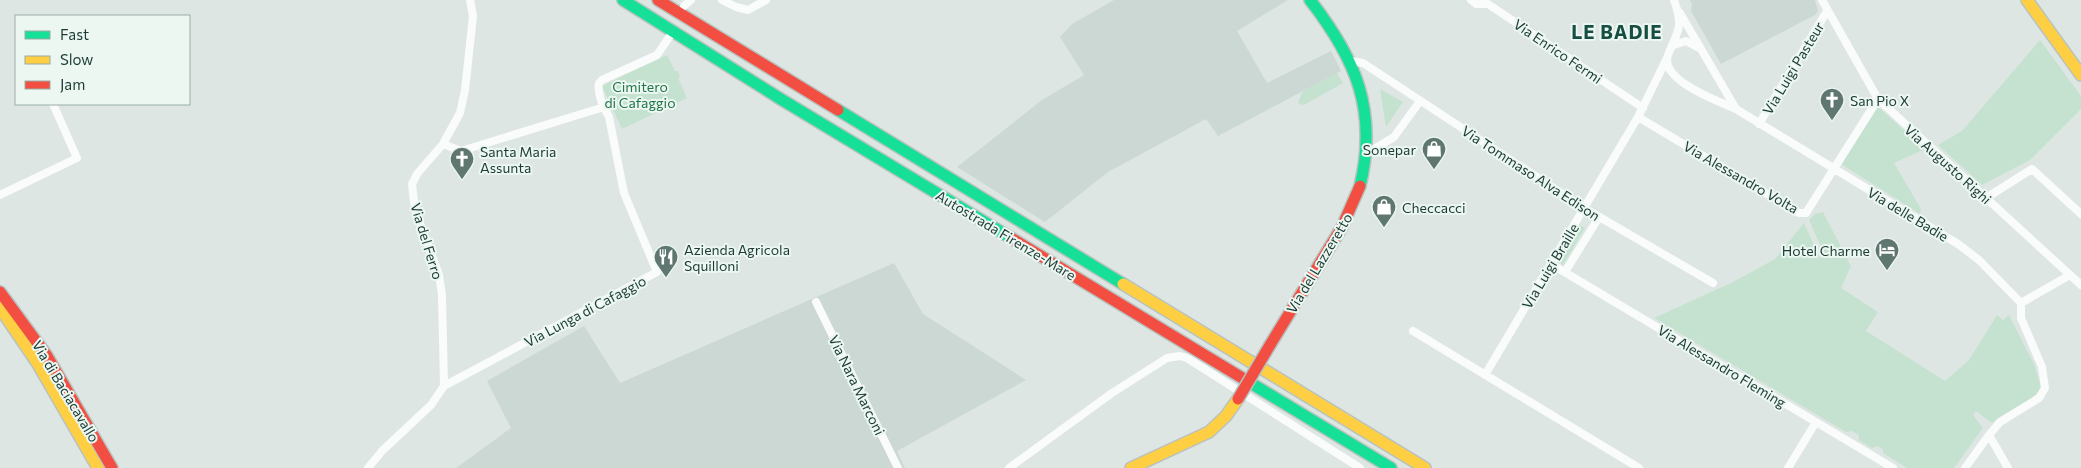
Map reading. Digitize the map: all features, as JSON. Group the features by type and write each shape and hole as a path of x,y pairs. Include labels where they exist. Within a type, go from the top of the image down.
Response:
{"main road":[{"name":"Autostrada Firenze-Mare","path":"623,0 788,103 1391,468"},
{"name":"Autostrada Firenze-Mare","path":"658,0 1425,468"},
{"name":"Via del Lazzeretto","path":"1130,468 1209,432 1226,416 1336,237 1354,204 1362,180 1366,154 1366,106 1351,61 1332,29 1310,0"},
{"path":"2027,0 2081,75"},
{"name":"Via di Baciacavallo","path":"0,292 47,356 112,468"},
{"name":"Via di Baciacavallo","path":"0,308 38,364 98,468"}],"street":[{"name":"Via del Ferro","path":"444,386 442,295 439,275 417,215 412,184 416,174 443,144 460,113 465,90 473,16 470,0"},
{"path":"684,6 691,0"},
{"path":"722,0 736,7 748,10 766,0"},
{"name":"Via Enrico Fermi","path":"1471,0 1476,4 1488,4 1643,108"},
{"name":"Via delle Badie","path":"1674,0 1736,109"},
{"name":"Via Augusto Righi","path":"1822,0 1827,12 1878,100 2081,285"},
{"name":"Via delle Badie","path":"1668,56 1674,46 1680,26 1678,10"},
{"name":"Via Luigi Pasteur","path":"1759,124 1827,12"},
{"name":"Via Lunga di Cafaggio","path":"444,386 657,272 624,193 609,116 598,90 598,83 657,55 670,36"},
{"path":"1674,46 1686,41 1702,50"},
{"path":"1668,56 1668,68 1672,75"},
{"name":"Via Luigi Braille","path":"1485,374 1638,117 1668,56"},
{"name":"Via Tommaso Alva Edison","path":"1351,61 1363,63 1584,208 1713,283"},
{"path":"1656,78 1661,73 1672,75"},
{"name":"Via delle Badie","path":"1672,75 1705,96 1736,109 1958,244 1979,260 2021,303"},
{"path":"1705,96 1714,93 1719,81"},
{"name":"Via Alessandro Volta","path":"1638,117 1799,213 1806,213 1878,100"},
{"path":"1366,154 1394,137 1420,101"},
{"path":"0,196 77,158 53,105"},
{"path":"443,144 461,151 604,107"},
{"path":"1986,198 2032,169 2081,214"},
{"path":"1565,272 1599,217"},
{"name":"Via Alessandro Fleming","path":"1551,264 1893,468"},
{"path":"1965,468 2000,422 2040,398 2045,388 2042,368 2021,318 2021,303 2070,275"},
{"name":"Via Nara Marconi","path":"816,302 898,468"},
{"path":"1413,331 1639,468"},
{"path":"1009,468 1112,392 1173,356 1187,358 1360,468"},
{"path":"368,468 382,451 430,405 444,386"},
{"path":"1788,468 1816,422"},
{"path":"1989,435 2008,468"}],"shaded area":[{"path":"1114,0 1288,0 1237,31 1267,83 1331,51 1341,71 1218,136 1206,119 1108,172 1045,222 957,167 1042,100 1084,75 1060,37 1072,24"},
{"path":"1690,0 1815,0 1818,11 1815,15 1721,64 1691,11 1692,4"},
{"path":"894,263 923,314 1026,380 897,451 905,468 456,468 511,428 487,381 584,326 620,383"}],"green space":[{"path":"2040,40 2081,96 2081,109 2030,160 1982,185 1938,145 1962,131"},
{"name":"Cimitero di Cafaggio","path":"667,55 675,71 678,71 680,77 678,78 687,98 622,129 602,86"},
{"path":"1337,73 1343,83 1304,105 1299,104 1298,102 1303,91"},
{"path":"1380,89 1403,102 1386,127"},
{"path":"1877,106 1925,149 1894,163 1921,209 1920,214 1841,164"},
{"path":"1823,212 1851,266 1841,288 1878,312 1866,331 1945,381 1969,360 1997,315 2003,320 2009,315 2034,364 2041,387 2027,402 1992,423 1976,411 1973,415 1983,428 1954,468 1907,468 1883,453 1883,449 1877,446 1872,448 1859,440 1859,435 1852,431 1846,432 1654,318 1733,282 1775,259 1804,223 1820,258 1825,256 1809,220 1815,214"},
{"path":"1579,225 1585,228 1563,265 1557,261"}],"traffic: fast":[{"path":"623,0 779,98 1011,238"},
{"path":"1310,0 1340,43 1359,87 1364,110 1366,134 1365,159 1360,186"},
{"path":"838,110 1123,284"},
{"path":"1244,379 1391,468"}],"traffic: slow":[{"path":"2027,0 2081,75"},
{"path":"1123,284 1425,468"},
{"path":"0,308 38,364 98,468"},
{"path":"1131,468 1209,432 1226,416 1238,399"}],"traffic: jam":[{"path":"658,0 838,110"},
{"path":"1270,345 1342,227 1360,186"},
{"path":"1011,238 1244,379"},
{"path":"0,292 47,356 112,468"},
{"path":"1238,399 1270,345"}],"place":[{"name":"San Pio X","path":"1832,121"},
{"name":"Sonepar","path":"1434,170"},
{"name":"Santa Maria Assunta","path":"462,180"},
{"name":"Checcacci","path":"1384,228"},
{"name":"Hotel Charme","path":"1887,271"},
{"name":"Azienda Agricola Squilloni","path":"666,278"}],"district":[{"name":"LE BADIE","path":"1617,31"}]}
